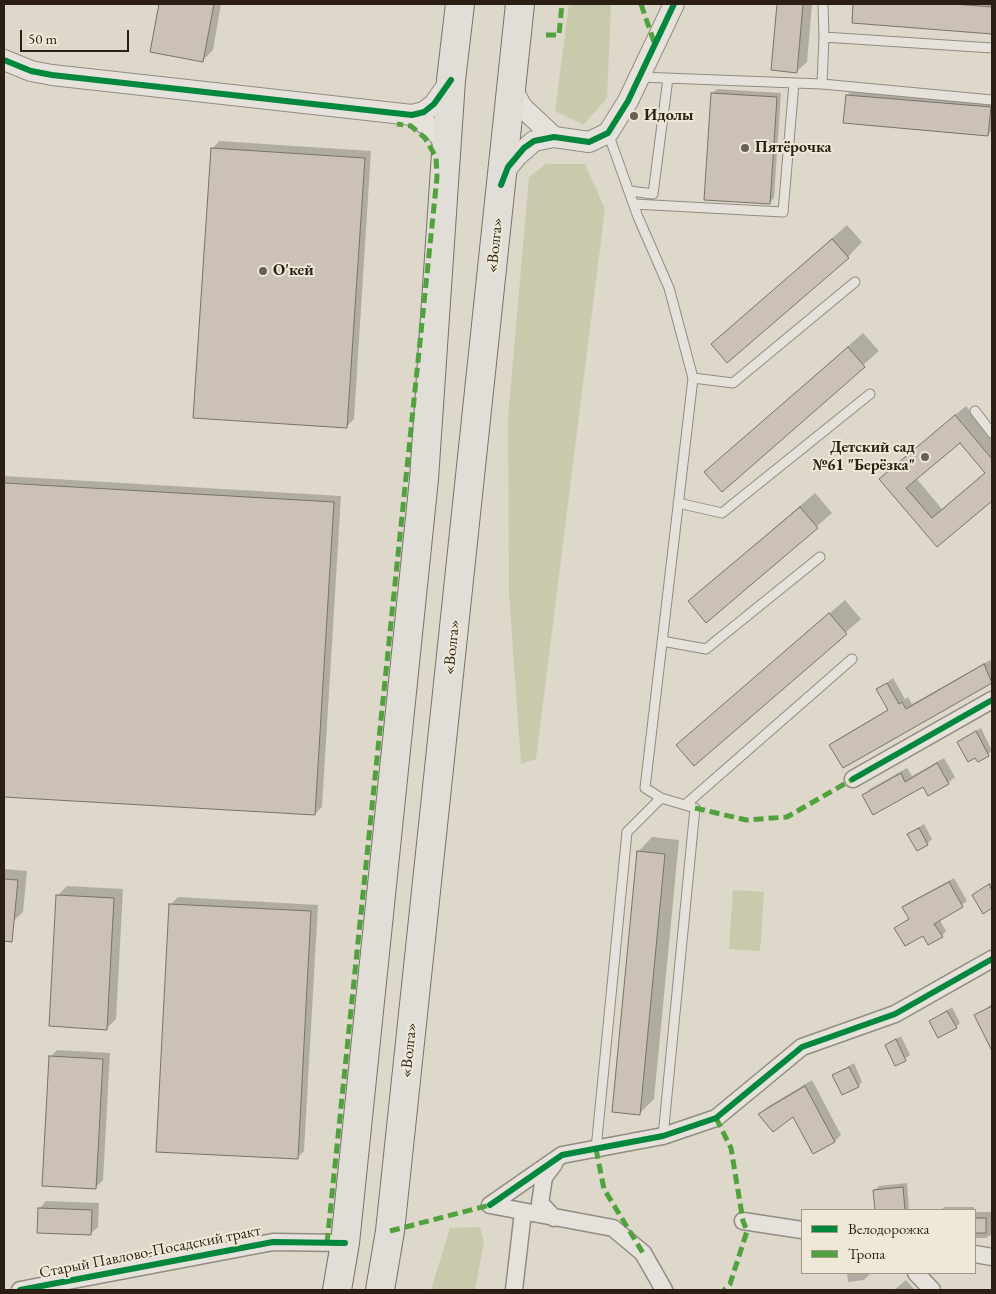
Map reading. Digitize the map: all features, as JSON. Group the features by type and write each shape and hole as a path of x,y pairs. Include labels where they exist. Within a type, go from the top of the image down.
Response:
{"highway":[{"path":"337,1290 345,1243 424,479 451,80 460,4"},
{"name":"«Волга»","path":"380,1290 391,1221 520,4"}],"street":[{"path":"501,185 508,167 524,148 534,140 554,137 589,142 608,132 628,101 674,4"},
{"path":"4,60 31,71 52,75 412,115 424,112 434,104 451,80"},
{"path":"511,87 522,108 554,137"},
{"path":"412,115 436,131 444,144 447,157"},
{"path":"853,779 992,700"},
{"path":"664,1290 643,1253 613,1228 490,1205 562,1155 663,1136 716,1118 802,1047 895,1014 992,959"},
{"path":"554,1218 540,1202 544,1177 562,1155"},
{"path":"514,1290 523,1212"},
{"path":"743,1221 801,1230"},
{"name":"Старый Павлово-Посадский тракт","path":"20,1290 273,1242 345,1243"},
{"path":"976,1254 992,1257"},
{"path":"917,1274 932,1290"}],"lane":[{"path":"822,84 823,4"},
{"path":"824,37 992,48"},
{"path":"639,77 822,84 992,100"},
{"path":"630,191 652,194 668,78"},
{"path":"634,204 782,212 794,83"},
{"path":"608,132 634,204 669,288 693,378 645,788 661,798 695,808 663,1136"},
{"path":"693,378 733,383 855,282"},
{"path":"678,503 722,513 870,394"},
{"path":"975,411 992,433"},
{"path":"662,642 706,649 820,557"},
{"path":"684,805 852,659"},
{"path":"596,1149 627,832 661,798"}],"green space":[{"path":"569,4 611,4 607,98 583,125 555,111"},
{"path":"546,164 585,164 605,209 536,759 521,764 509,593 508,418 529,177"},
{"path":"733,890 764,892 760,951 729,949"},
{"path":"480,1227 484,1242 475,1290 431,1290 450,1228"}],"building":[{"path":"159,4 214,4 203,62 150,52"},
{"path":"777,4 803,4 797,73 771,70"},
{"path":"853,4 954,4 992,7 992,34 852,23"},
{"path":"711,93 777,97 770,204 704,200"},
{"path":"846,95 991,107 988,136 843,123"},
{"path":"211,148 365,158 347,428 193,418"},
{"path":"832,239 849,258 727,363 711,344"},
{"path":"848,347 865,367 722,492 704,472"},
{"path":"955,415 992,459 992,501 937,547 879,479","holes":["960,443 985,473 932,518 906,488"]},
{"path":"4,483 334,502 315,815 4,797"},
{"path":"800,507 818,528 706,623 688,601"},
{"path":"829,613 847,634 694,766 676,745"},
{"path":"984,664 992,683 843,768 829,745 888,710 876,689 887,683 899,704 902,702 906,709"},
{"path":"976,731 989,756 978,762 975,758 968,762 957,742"},
{"path":"937,763 949,784 928,796 923,787 873,815 862,795 901,773 905,782"},
{"path":"919,828 928,845 917,851 907,834"},
{"path":"637,851 665,854 640,1115 612,1112"},
{"path":"4,879 18,880 12,942 4,941"},
{"path":"949,882 963,907 934,924 943,937 928,945 923,936 905,946 894,928 909,919 902,907"},
{"path":"989,884 992,891 992,908 983,914 972,895"},
{"path":"56,895 114,898 107,1030 49,1026"},
{"path":"169,904 311,911 298,1159 156,1152"},
{"path":"992,1006 992,1051 974,1015"},
{"path":"947,1011 957,1028 938,1038 929,1021"},
{"path":"896,1039 906,1061 895,1066 885,1045"},
{"path":"49,1056 103,1059 96,1189 42,1186"},
{"path":"849,1067 859,1087 842,1095 832,1075"},
{"path":"805,1086 835,1142 813,1154 793,1117 773,1132 758,1114"},
{"path":"903,1187 905,1209 875,1209 873,1190"},
{"path":"38,1208 92,1210 91,1235 37,1233"},
{"path":"976,1218 986,1218 986,1233 976,1233"}],"marked path":[{"path":"546,35 559,35 562,4"},
{"path":"641,4 655,45"},
{"path":"327,1243 437,177 436,157 425,138 411,126 397,124"},
{"path":"695,808 746,820 787,817 853,779"},
{"path":"716,1118 731,1148 743,1221 747,1231 730,1284 724,1290"},
{"path":"596,1149 604,1189 643,1253"},
{"path":"390,1231 490,1205"}],"cycle path":[{"path":"501,185 508,167 524,148 534,141 554,137 589,142 608,133 628,101 674,4"},
{"path":"4,60 31,71 52,75 412,115 424,112 434,104 451,80"},
{"path":"853,779 992,700"},
{"path":"490,1205 562,1155 663,1136 716,1118 802,1047 895,1014 992,959"},
{"path":"20,1290 273,1242 345,1243"}],"place":[{"name":"Идолы","path":"634,116"},
{"name":"Пятёрочка","path":"745,148"},
{"name":"О'кей","path":"263,271"},
{"name":"Детский сад №61 \"Берёзка\"","path":"925,457"}]}
